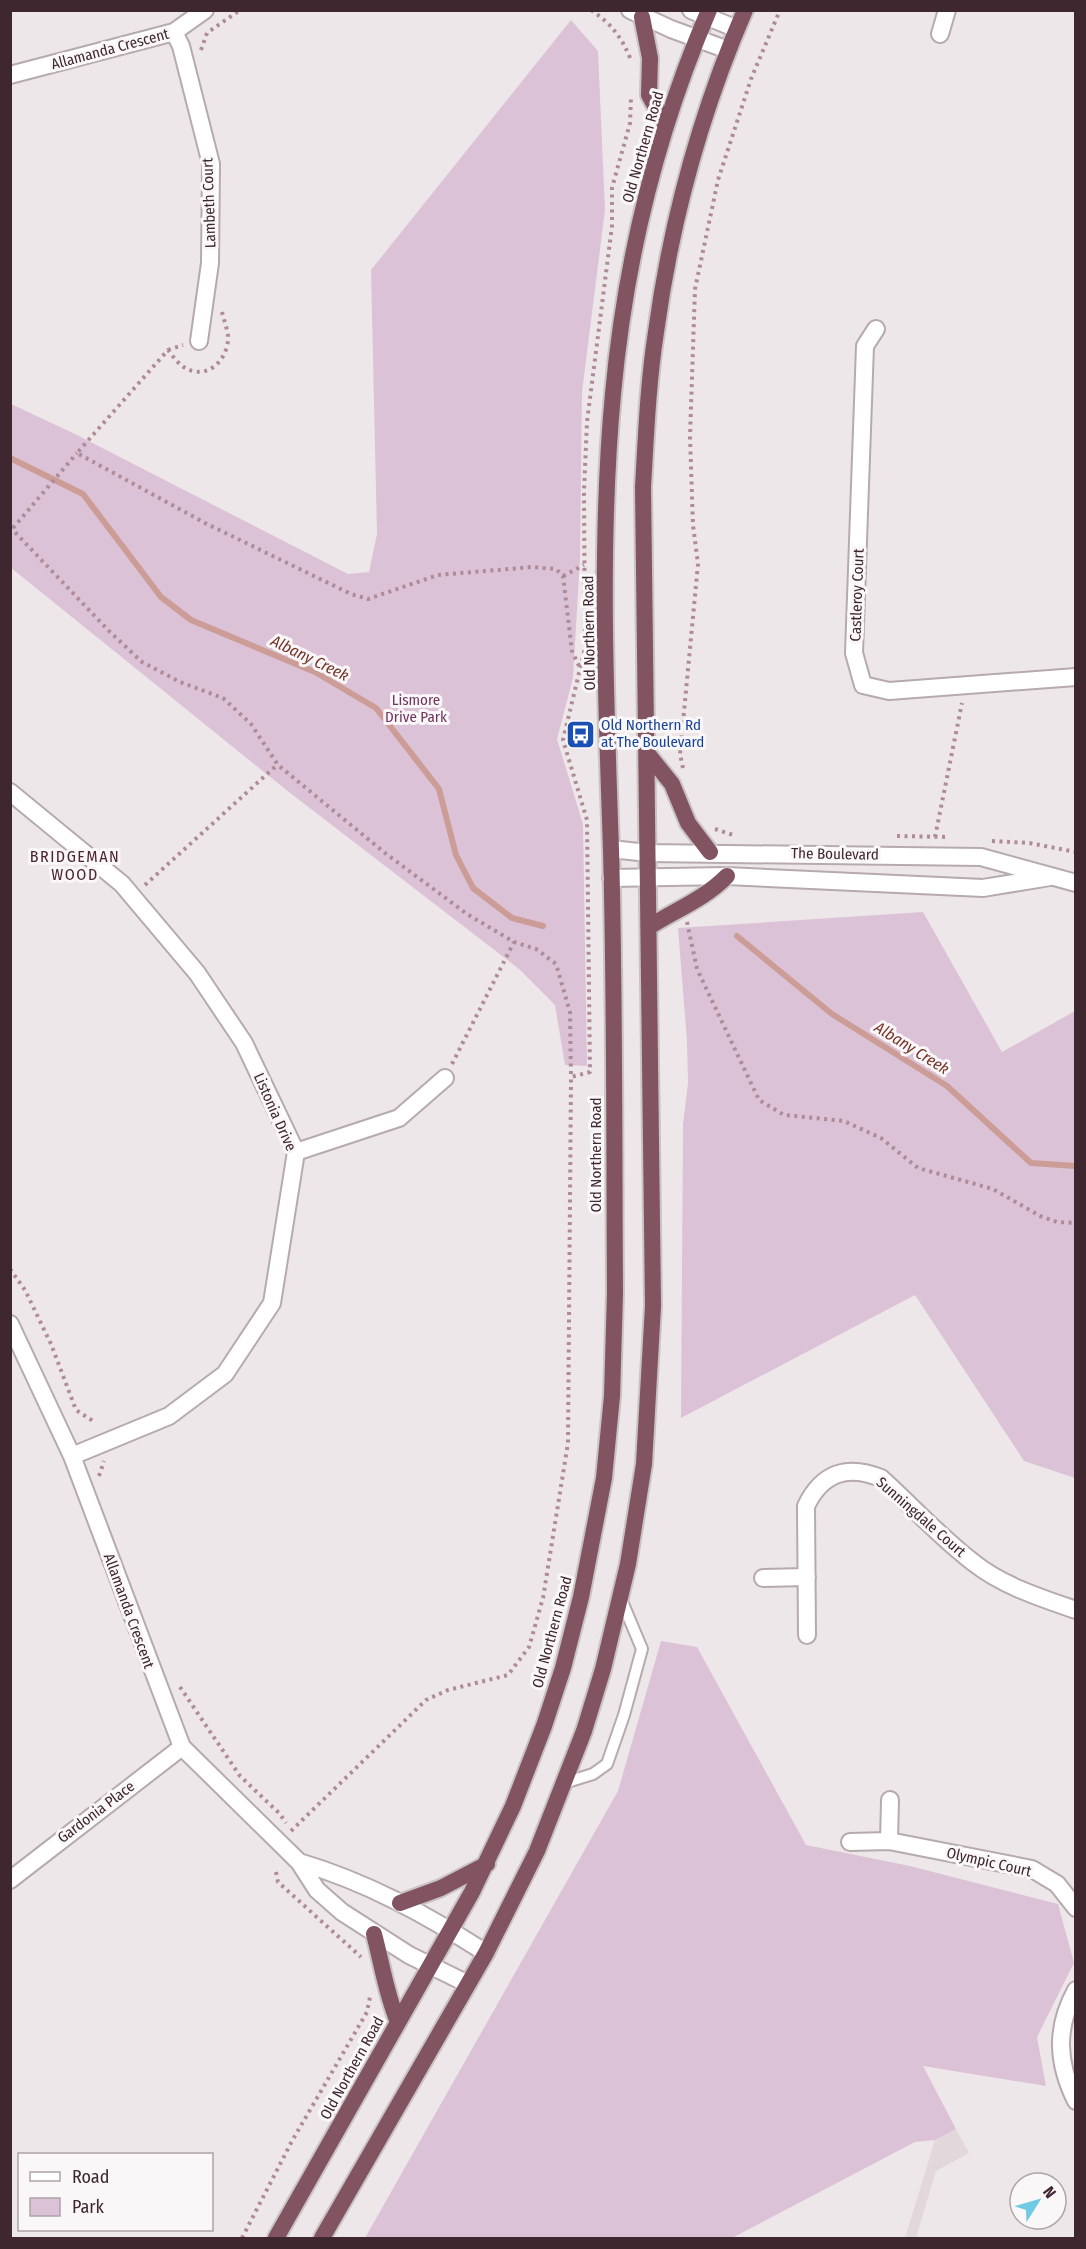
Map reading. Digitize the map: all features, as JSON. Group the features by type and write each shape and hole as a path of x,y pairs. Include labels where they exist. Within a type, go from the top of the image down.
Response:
{"highway":[{"path":"322,2238 486,1953 537,1851 564,1783 603,1669 621,1599 644,1464 651,1377 653,1306 643,487 656,332 683,196 699,137 728,50 745,10"},
{"name":"Old Northern Road","path":"276,2238 487,1864 532,1756 563,1668 581,1597 604,1478 612,1396 615,1293 606,544 613,394 633,259 666,126 698,39 702,13"},
{"path":"636,14 650,58 649,95 666,126"},
{"path":"647,753 672,784 688,823 710,852"},
{"path":"649,927 674,911 707,896 727,876"},
{"path":"400,1903 441,1888 487,1864"},
{"path":"374,1934 384,1971 386,1994 398,2022"}],"street":[{"name":"Allamanda Crescent","path":"10,75 174,32 205,10"},
{"path":"940,34 947,10"},
{"path":"702,13 737,29"},
{"path":"636,14 728,50"},
{"name":"Lambeth Court","path":"174,32 181,46 211,164 210,263 199,341"},
{"name":"Castleroy Court","path":"876,329 865,346 854,653 862,685 889,691 1076,677"},
{"name":"Listonia Drive","path":"10,792 133,895 197,973 244,1043 296,1152 272,1303 225,1374 170,1416 72,1456"},
{"name":"The Boulevard","path":"610,849 648,853 981,857 1076,883"},
{"name":"The Boulevard","path":"611,878 727,876 983,888 1057,876"},
{"path":"296,1152 399,1118 446,1078"},
{"name":"Allamanda Crescent","path":"10,1324 72,1456 182,1747 299,1862 317,1890 374,1934 468,1984"},
{"name":"Sunningdale Court","path":"807,1635 806,1506 814,1489 843,1473 863,1471 881,1478 974,1564 1024,1591 1076,1610"},
{"path":"763,1578 807,1577"},
{"name":"Gardonia Place","path":"10,1880 182,1747"},
{"path":"889,1840 890,1800"},
{"name":"Olympic Court","path":"850,1842 889,1840 1032,1869 1057,1884 1076,1908"},
{"name":"Allamanda Crescent","path":"299,1862 337,1874 400,1903 451,1930 486,1953"},
{"path":"1076,1990 1068,2005 1059,2054 1065,2080 1076,2101"}],"lane":[{"path":"564,1783 593,1774 607,1764 624,1715 642,1649 621,1599"}],"path":[{"path":"202,56 201,45 207,33 240,10"},
{"path":"591,10 606,20 622,37 632,62"},
{"path":"684,773 680,754 698,564 693,525 690,437 695,289 718,180 751,79 780,10"},
{"path":"571,1077 590,1072 587,820 563,740 585,648 587,422 612,226 612,188 630,123 631,92"},
{"path":"177,1682 209,1733 240,1776 280,1814 292,1832 426,1700 448,1690 508,1675 529,1647 543,1598 568,1443 570,1012 556,964 536,949 514,942 467,914 385,853 278,765 251,724 223,698 180,682 142,662 109,631 12,528 168,350 181,365 195,372 212,368 225,356 228,335 221,310"},
{"path":"77,453 205,523 351,594 368,599 438,575 532,567 556,569 563,576 572,651 579,667"},
{"path":"563,576 584,565"},
{"path":"931,856 965,685"},
{"path":"133,895 278,765"},
{"path":"707,822 714,829 739,837"},
{"path":"886,836 958,838"},
{"path":"982,840 1029,843 1076,852"},
{"path":"686,919 697,969 759,1100 784,1115 844,1121 881,1138 918,1168 993,1189 1040,1216 1058,1222 1076,1223"},
{"path":"446,1078 514,942"},
{"path":"10,1269 25,1290 51,1344 76,1410 93,1421"},
{"path":"101,1485 98,1475 105,1460"},
{"path":"276,1872 278,1882 366,1961"},
{"path":"242,2238 292,2141 367,2012 372,1991"}],"shaded area":[{"path":"956,2129 969,2153 936,2171 916,2238 905,2238 935,2140"}],"green space":[{"name":"Lismore Drive Park","path":"571,20 598,51 605,210 582,392 580,559 573,678 557,739 583,824 587,1066 565,1065 555,1005 519,969 285,789 10,567 11,404 75,434 348,574 369,572 377,534 371,270"},
{"path":"923,912 1002,1052 1075,1011 1075,1478 1024,1461 915,1295 681,1418 683,1124 688,1083 678,928"},
{"path":"661,1641 697,1647 806,1845 910,1866 1058,1904 1074,1963 1037,2037 1046,2086 923,2066 956,2129 935,2140 915,2142 732,2238 365,2238 618,1791"}],"waterway":[{"name":"Albany Creek","path":"10,458 83,494 161,597 191,620 315,672 376,708 439,789 456,855 473,888 512,918 543,926"},
{"name":"Albany Creek","path":"737,936 832,1014 947,1086 1031,1163 1076,1166"}],"place":[{"name":"Old Northern Rd at The Boulevard","path":"580,734"}],"district":[{"name":"BRIDGEMAN WOOD","path":"75,865"}]}
